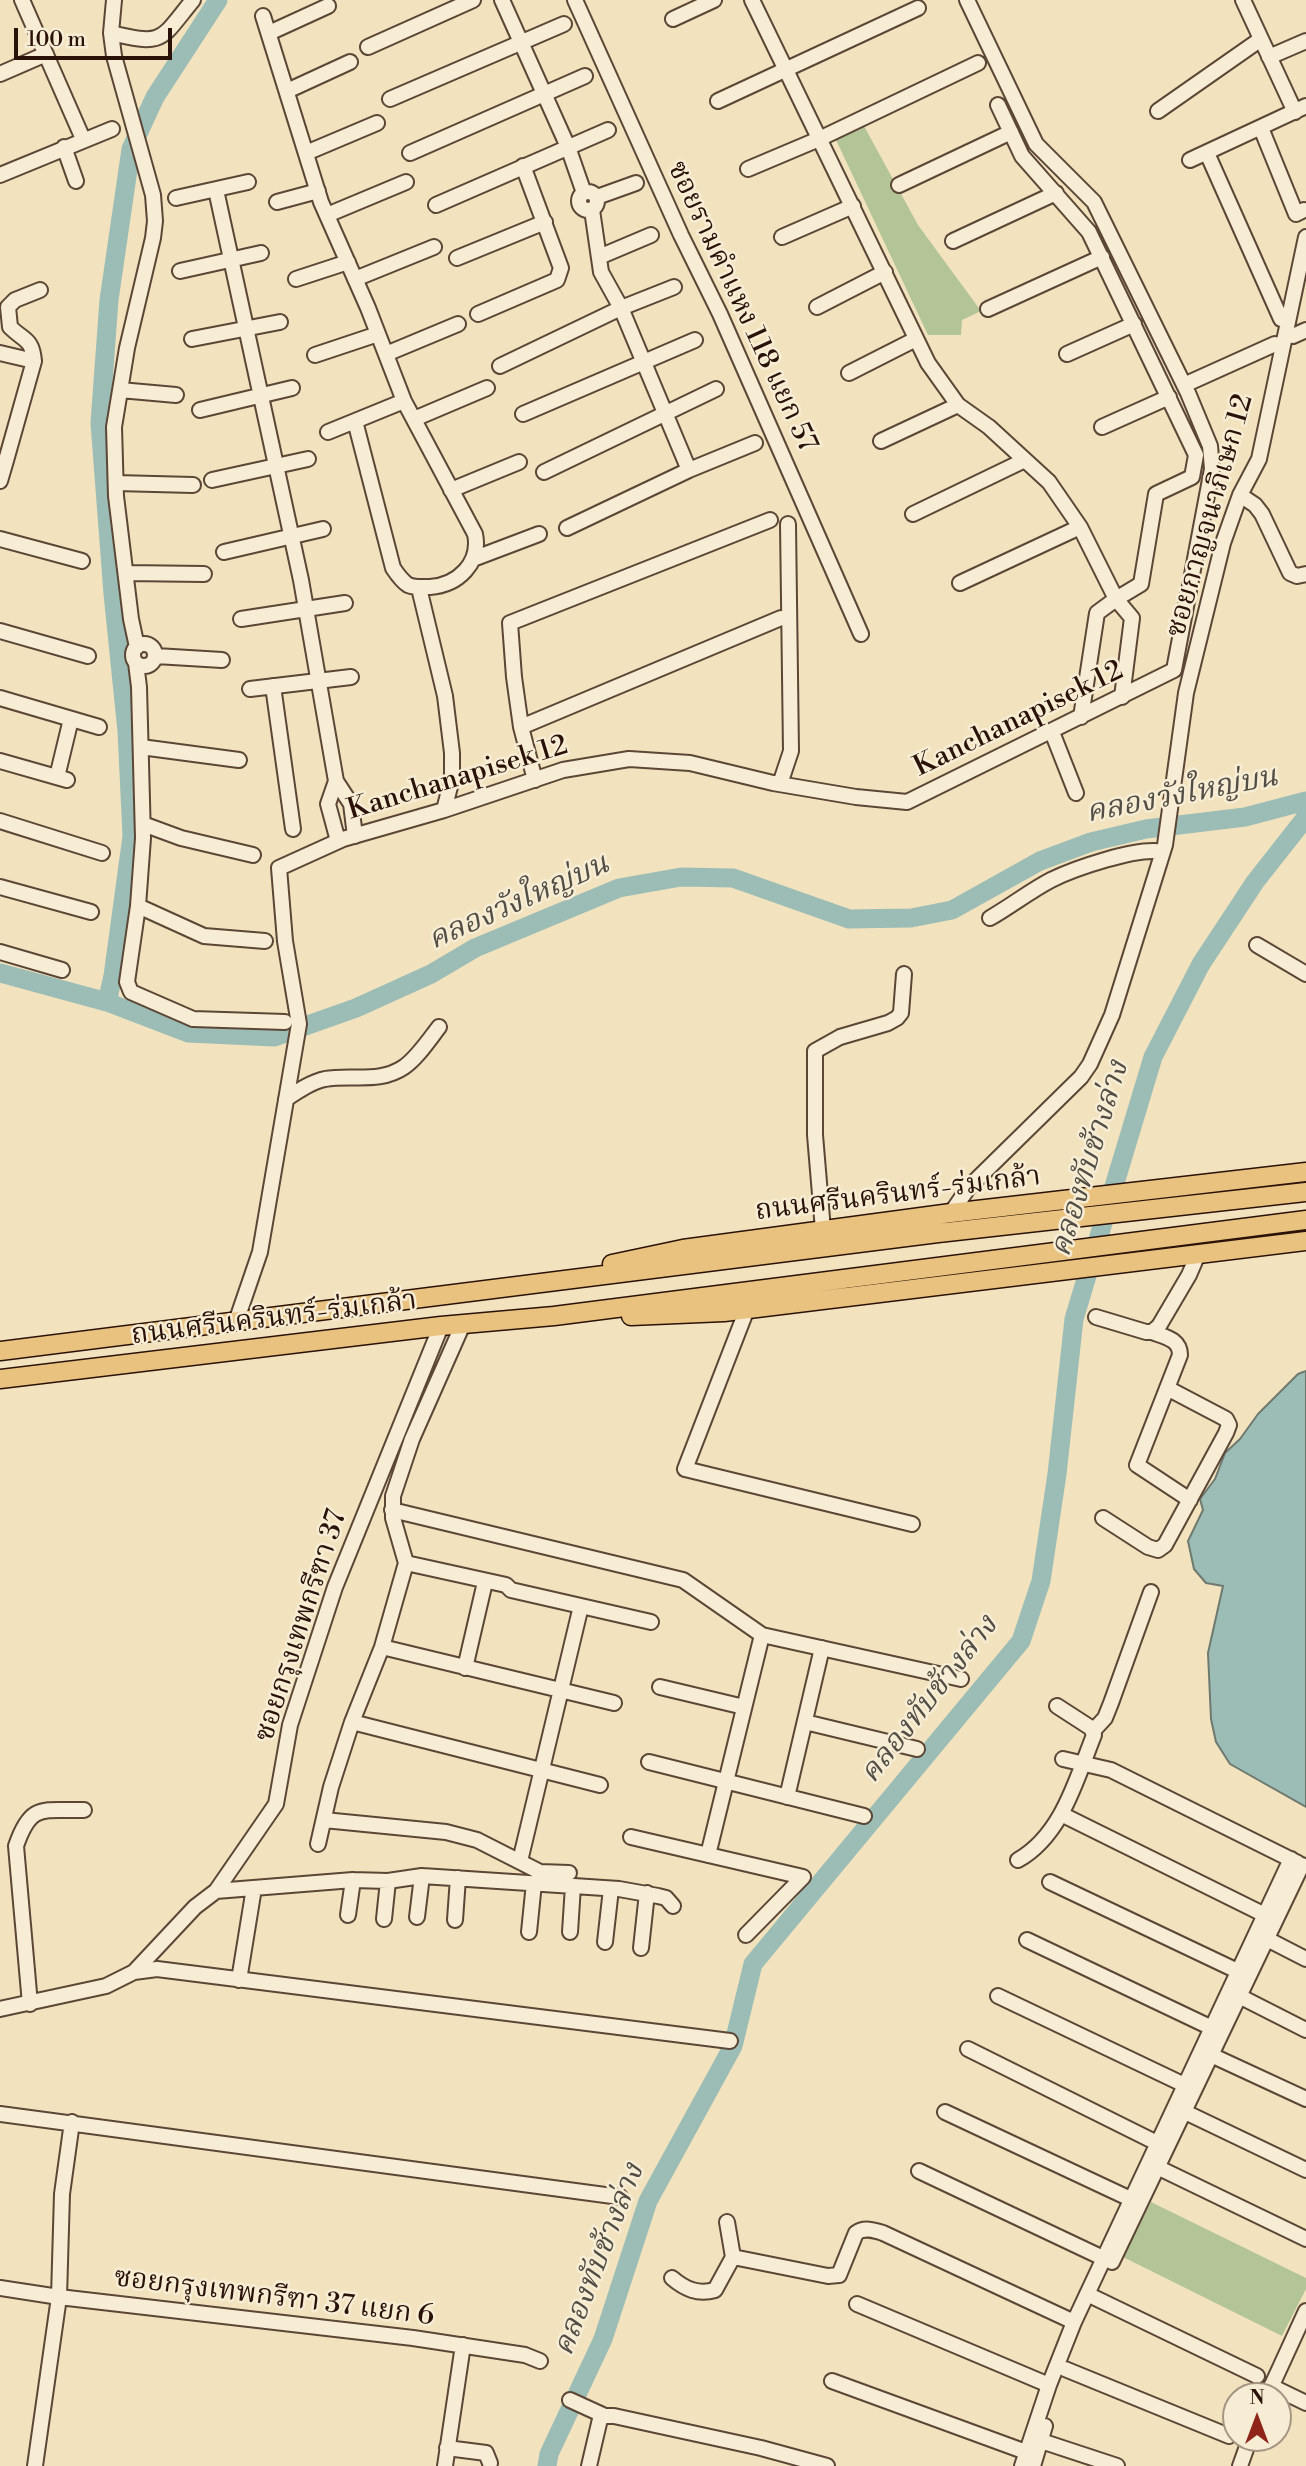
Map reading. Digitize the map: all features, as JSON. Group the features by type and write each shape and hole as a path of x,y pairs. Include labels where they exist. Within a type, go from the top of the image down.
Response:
{"main road":[{"name":"ถนนศรีนครินทร์-ร่มเกล้า","path":"541,1282 683,1249 951,1213 1306,1172"},
{"name":"ถนนศรีนครินทร์-ร่มเกล้า","path":"0,1351 541,1282 1306,1192"},
{"name":"ถนนศรีนครินทร์-ร่มเกล้า","path":"0,1379 440,1326 554,1316 1306,1220"},
{"name":"ถนนศรีนครินทร์-ร่มเกล้า","path":"554,1316 640,1316 747,1309 1306,1241"}],"street":[{"path":"22,0 83,139"},
{"path":"114,0 111,33 114,56 153,195 153,238 127,348 114,427 116,483 131,619 137,647 134,657 139,687 143,824 138,906 126,977 131,992 193,1019 292,1023 294,1055 260,1252 236,1322"},
{"path":"111,33 146,40 161,37 193,0"},
{"path":"368,47 472,0"},
{"path":"502,0 591,200 601,272 621,309 689,470"},
{"name":"ซอยรามคำแหง 118 แยก 57","path":"575,0 720,314 861,634"},
{"path":"673,19 714,0"},
{"path":"752,0 928,363 958,405 989,427 1049,482 1080,527 1116,599 1132,618 1122,697"},
{"name":"Kanchanapisek 12","path":"292,1023 279,868 338,841 444,810 563,770 629,759 690,763 780,784 856,797 907,802 1174,670 1212,469 1210,446 1184,385 1094,202 1036,144 967,0"},
{"path":"1190,160 1300,109 1269,57 1243,0"},
{"path":"269,33 328,6"},
{"path":"718,101 918,8"},
{"path":"264,16 327,215 404,401 475,534 477,546 473,559 455,581 419,588 408,584 393,568 355,421"},
{"path":"390,99 564,24"},
{"path":"1158,111 1261,39"},
{"path":"1269,57 1306,41"},
{"path":"0,74 46,54"},
{"path":"287,91 350,62"},
{"path":"748,169 819,139 978,63"},
{"path":"410,153 586,76"},
{"path":"998,105 1022,156 1089,232 1196,455 1192,477 1156,495 1141,584 1097,613 1080,717"},
{"path":"306,153 377,123"},
{"path":"0,175 112,128"},
{"path":"1261,128 1296,214 1304,210"},
{"path":"436,205 608,130"},
{"path":"899,185 1011,132"},
{"path":"64,148 76,181"},
{"path":"1207,153 1281,319"},
{"path":"478,314 557,280 561,268 523,166"},
{"path":"176,198 248,182"},
{"path":"327,215 405,183"},
{"path":"591,200 636,183"},
{"path":"216,190 306,609 337,781 351,804 355,836"},
{"path":"276,202 318,191"},
{"path":"953,241 1056,193"},
{"path":"782,237 853,206"},
{"path":"457,258 545,222"},
{"path":"599,257 652,235"},
{"name":"ซอยกาญจนาภิเษก 12","path":"951,1213 969,1187 1080,1077 1090,1064 1112,1015 1163,849 1186,692 1223,543 1240,495 1259,459 1306,237"},
{"path":"355,279 434,247"},
{"path":"180,271 261,253"},
{"path":"988,309 1102,257"},
{"path":"296,279 348,262"},
{"path":"817,307 885,272"},
{"path":"500,366 674,287"},
{"path":"0,481 2,463 34,361 32,347 10,327 8,307 15,300 40,290"},
{"path":"192,339 280,322"},
{"path":"386,354 458,324"},
{"path":"1067,354 1134,324"},
{"path":"315,355 378,334"},
{"path":"849,373 916,339"},
{"path":"523,414 695,340"},
{"path":"1184,385 1275,344"},
{"path":"0,353 34,361"},
{"path":"200,410 292,388"},
{"path":"414,419 487,388"},
{"path":"544,472 716,389"},
{"path":"120,390 176,395"},
{"path":"1102,428 1169,397"},
{"path":"328,432 404,401"},
{"path":"881,441 958,405"},
{"path":"567,528 689,470 755,443"},
{"path":"212,480 307,460"},
{"path":"913,514 1025,460"},
{"path":"452,491 519,462"},
{"path":"116,483 193,485"},
{"path":"1240,495 1255,505 1262,514 1290,573 1297,576 1306,574"},
{"path":"536,779 521,727 510,623 770,520"},
{"path":"780,784 791,751 788,524"},
{"path":"960,583 1080,527"},
{"path":"224,552 323,529"},
{"path":"473,559 539,534"},
{"path":"0,539 82,561"},
{"path":"126,573 204,574"},
{"path":"419,588 446,696 452,779 444,810"},
{"path":"241,619 345,603"},
{"path":"521,727 781,618"},
{"path":"0,631 88,656"},
{"path":"136,663 144,666 152,664 156,656 153,648 145,645 137,647"},
{"path":"156,656 222,660"},
{"path":"250,689 351,677"},
{"path":"273,686 293,829"},
{"path":"0,698 99,727"},
{"path":"0,761 62,778 71,719"},
{"path":"1052,732 1076,793"},
{"path":"141,747 239,760"},
{"path":"337,781 328,804 338,841"},
{"path":"0,821 102,853"},
{"path":"143,824 181,838 253,855"},
{"path":"990,918 1055,878 1126,853 1163,849"},
{"path":"0,887 91,912"},
{"path":"138,906 204,936 265,941"},
{"path":"1257,945 1306,974"},
{"path":"0,952 62,970"},
{"path":"823,1230 815,1135 815,1051 840,1037 897,1018 901,1013 904,974"},
{"path":"286,1098 324,1079 382,1078 394,1073 406,1066 439,1027"},
{"path":"1152,1332 1159,1326 1189,1276 1198,1254"},
{"path":"747,1309 685,1469 912,1524"},
{"path":"1096,1317 1152,1332 1180,1346 1180,1355 1137,1465 1190,1500"},
{"path":"318,1844 331,1787 352,1722 382,1647 406,1563 392,1510 393,1496 412,1439 463,1324"},
{"name":"ซอยกรุงเทพกรีฑา 37","path":"0,2009 106,1986 134,1972 195,1907 216,1891 276,1804 290,1725 335,1587 440,1326"},
{"path":"1103,1518 1148,1547 1158,1550 1165,1545 1228,1425 1226,1419 1167,1388"},
{"path":"392,1510 684,1580 762,1635 961,1679"},
{"path":"406,1563 651,1622"},
{"path":"465,1668 485,1582"},
{"path":"1018,1860 1043,1842 1061,1814 1094,1735 1093,1731 1105,1718 1151,1592"},
{"path":"520,1861 581,1606"},
{"path":"708,1855 762,1635"},
{"path":"382,1647 614,1703"},
{"path":"787,1797 822,1648"},
{"path":"660,1687 744,1707"},
{"path":"1057,1706 1093,1731"},
{"path":"352,1722 600,1784"},
{"path":"805,1722 917,1749"},
{"path":"1063,1759 1111,1770 1300,1864"},
{"path":"649,1762 864,1816"},
{"path":"30,2004 16,1846 21,1830 32,1815 43,1811 84,1810"},
{"path":"1061,1814 1265,1915"},
{"path":"324,1820 446,1832 477,1840 540,1871 611,1889 647,1893 666,1899 673,1906"},
{"path":"631,1837 803,1877 746,1935"},
{"path":"1033,2466 1030,2449 1049,2385 1074,2322 1091,2296 1135,2201 1157,2143 1212,2055 1239,1996 1265,1915 1300,1864"},
{"path":"1030,2449 1065,2368 1103,2258 1157,2167 1185,2112 1190,2088 1212,2028 1267,1939 1300,1864"},
{"path":"216,1891 354,1880 388,1881 422,1876 534,1883 571,1879"},
{"path":"417,1917 422,1876"},
{"path":"455,1920 458,1878"},
{"path":"570,1932 571,1879"},
{"path":"348,1915 354,1880"},
{"path":"384,1919 388,1881"},
{"path":"1050,1882 1244,1974"},
{"path":"529,1932 534,1883"},
{"path":"239,1980 254,1888"},
{"path":"605,1942 611,1889"},
{"path":"641,1948 647,1893"},
{"path":"1267,1939 1306,1959"},
{"path":"1027,1940 1212,2028"},
{"path":"134,1972 157,1969 730,2041"},
{"path":"998,1996 1190,2088"},
{"path":"1239,1996 1306,2030"},
{"path":"968,2049 1157,2143"},
{"path":"1212,2055 1306,2099"},
{"path":"946,2112 1135,2201"},
{"path":"1185,2112 1306,2170"},
{"path":"0,2114 620,2197"},
{"path":"35,2466 59,2297 62,2194 72,2122"},
{"path":"1157,2167 1306,2239"},
{"path":"919,2171 1103,2258"},
{"path":"672,2278 690,2290 715,2290 733,2257 727,2222"},
{"path":"733,2257 836,2276 842,2270 856,2234 862,2229 874,2230 906,2242 1074,2322"},
{"name":"ซอยกรุงเทพกรีฑา 37 แยก 6","path":"0,2288 463,2345 525,2355 540,2361"},
{"path":"1091,2296 1257,2376"},
{"path":"857,2304 1049,2385"},
{"path":"1274,2382 1302,2329 1306,2311"},
{"path":"445,2466 463,2345"},
{"path":"1065,2368 1222,2432"},
{"path":"832,2381 1030,2449 1117,2466"},
{"path":"570,2400 605,2416 761,2448 827,2466"},
{"path":"589,2466 600,2419 605,2416"},
{"path":"447,2448 486,2453 490,2462"}],"green space":[{"path":"864,126 918,225 981,311 962,320 961,335 928,335 836,140"},
{"path":"1151,2202 1306,2278 1306,2289 1282,2336 1123,2257"}],"water":[{"path":"1306,1371 1306,1807 1230,1764 1216,1742 1211,1719 1208,1653 1223,1586 1206,1583 1194,1569 1188,1541 1203,1510 1200,1499 1215,1479 1225,1453 1240,1439 1258,1414 1298,1374"}],"waterway":[{"path":"107,1002 132,836 127,731 100,423 109,300 131,149 155,97 218,0"},
{"name":"คลองวังใหญ่บน","path":"0,973 107,1002 188,1033 274,1037 356,1008 431,974 475,948 619,888 681,877 733,878 849,919 911,918 952,910 1040,861 1091,842 1146,829 1245,817 1306,801"},
{"name":"คลองทับช้างล่าง","path":"547,2466 549,2454 603,2339 648,2201 733,2046 753,1964 1021,1641 1041,1581 1057,1474 1074,1319 1153,1057 1201,964 1255,882 1306,817"}]}
